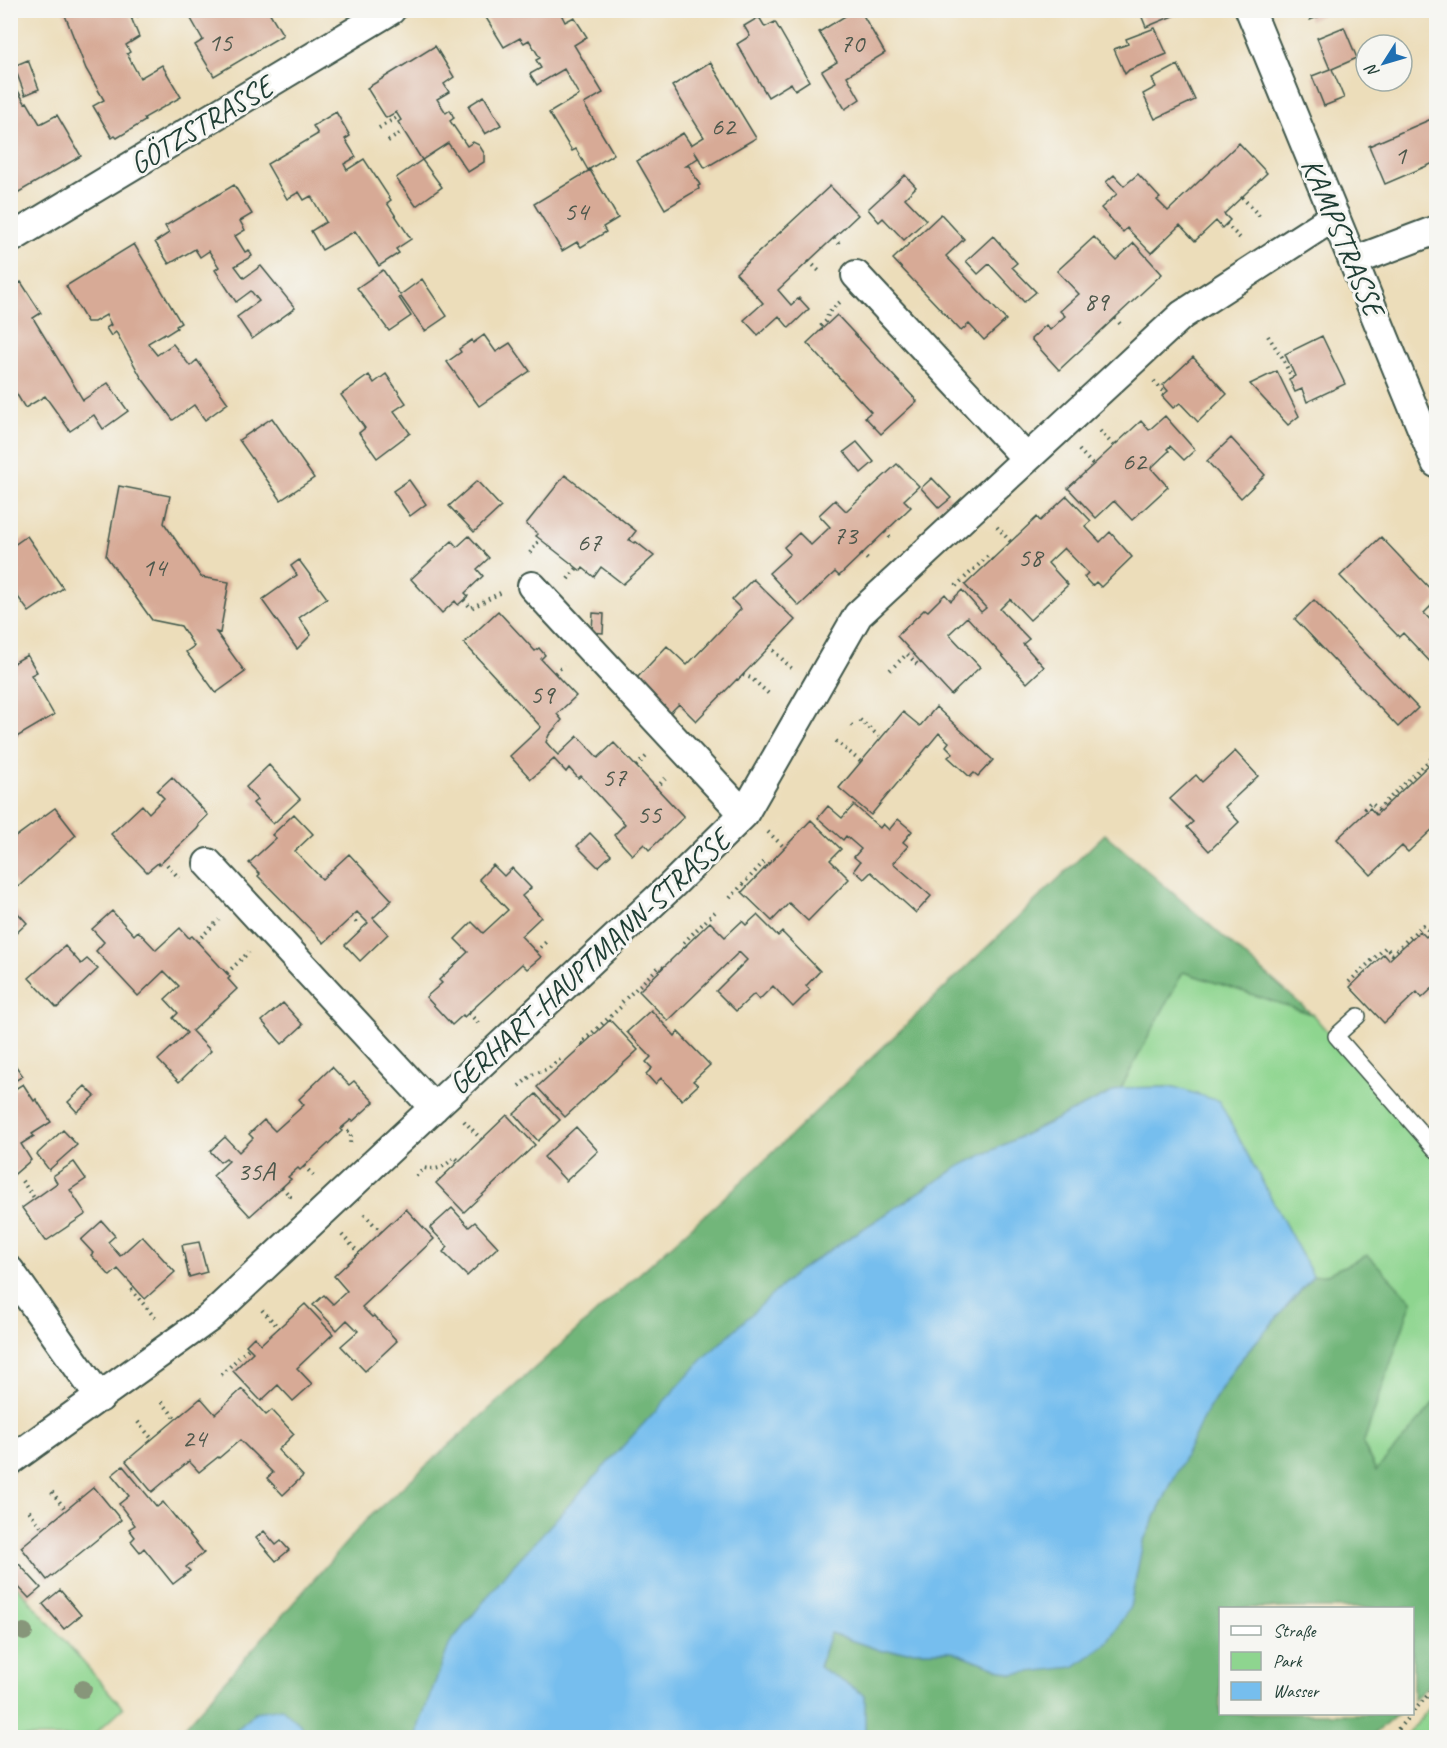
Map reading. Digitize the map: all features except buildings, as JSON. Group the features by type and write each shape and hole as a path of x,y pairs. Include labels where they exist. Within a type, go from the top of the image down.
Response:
{"street":[{"name":"GÖTZSTRASSE","path":"10,239 391,10"},
{"name":"KAMPSTRASSE","path":"1250,10 1437,463"},
{"name":"GERHART-HAUPTMANN-STRASSE","path":"10,1461 209,1318 671,886 754,821 858,615 1182,315 1335,216"},
{"path":"1354,261 1437,230"},
{"path":"856,275 1026,458"},
{"name":"GERHART-HAUPTMANN-STRASSE","path":"521,587 754,821"},
{"name":"GERHART-HAUPTMANN-STRASSE","path":"208,863 434,1108"},
{"path":"10,1271 100,1398"}],"lane":[{"path":"1358,1016 1336,1036 1437,1150"}],"path":[{"path":"131,18 144,13"},
{"path":"379,128 399,116"},
{"path":"388,141 404,131"},
{"path":"1242,197 1262,219"},
{"path":"1226,224 1241,239"},
{"path":"834,238 841,246"},
{"path":"809,261 821,273"},
{"path":"821,331 819,328 826,321 829,312 842,300"},
{"path":"1268,336 1292,378"},
{"path":"1161,389 1165,393"},
{"path":"1073,443 1093,465"},
{"path":"530,553 540,539"},
{"path":"956,586 988,556 992,560"},
{"path":"574,572 577,568"},
{"path":"464,600 471,608 521,587"},
{"path":"769,646 787,663"},
{"path":"890,670 907,654 918,665 921,662"},
{"path":"743,675 751,678 770,695"},
{"path":"860,720 881,738"},
{"path":"836,741 861,762"},
{"path":"1364,809 1371,803 1378,809 1437,754"},
{"path":"754,821 785,848"},
{"path":"163,860 186,886"},
{"path":"730,898 764,862 768,865"},
{"path":"686,946 683,943 718,909"},
{"path":"351,917 357,923"},
{"path":"196,941 218,921"},
{"path":"1348,982 1386,947 1392,954 1423,925 1429,930 1437,923"},
{"path":"536,952 546,942"},
{"path":"227,973 255,947"},
{"path":"583,1044 581,1043 660,966 663,968"},
{"path":"469,1013 475,1019"},
{"path":"519,1086 532,1075 549,1068 560,1059 563,1063"},
{"path":"461,1117 481,1139"},
{"path":"343,1127 347,1131"},
{"path":"416,1176 424,1168 432,1170 444,1168 455,1157 459,1161"},
{"path":"22,1181 34,1199"},
{"path":"282,1187 286,1192"},
{"path":"360,1209 381,1232"},
{"path":"337,1230 359,1253"},
{"path":"133,1286 130,1288 156,1317 156,1322"},
{"path":"257,1305 279,1328"},
{"path":"221,1375 249,1348"},
{"path":"162,1402 176,1419"},
{"path":"138,1422 152,1439"},
{"path":"52,1492 66,1510"},
{"path":"29,1511 43,1529"},
{"path":"1414,1711 1437,1686"},
{"path":"1390,1737 1410,1715"}],"green space":[{"path":"1105,834 1312,1014 1183,972 1121,1088 960,1166 798,1271 419,1725 417,1737 305,1737 302,1726 255,1712 230,1737 175,1738 365,1521 760,1165"},
{"path":"1183,972 1312,1014 1436,1156 1436,1401 1377,1472 1363,1444 1411,1301 1368,1255 1325,1275 1313,1276 1268,1194 1174,1087 1121,1088"},
{"path":"1368,1255 1412,1301 1363,1444 1376,1471 1436,1401 1436,1670 1426,1688 1414,1699 1414,1607 1219,1607 1219,1715 1397,1715 1371,1737 865,1737 865,1695 819,1668 830,1633 882,1651 952,1651 1012,1674 1130,1607 1143,1542 1205,1414 1236,1365 1313,1276 1325,1275"},
{"path":"10,1578 123,1708 91,1737 11,1737"},
{"path":"1436,1700 1436,1737 1405,1737"}],"water":[{"path":"1174,1087 1219,1101 1313,1276 1236,1365 1205,1414 1143,1542 1130,1607 1107,1643 1074,1667 1012,1674 952,1651 882,1651 830,1633 819,1667 865,1695 865,1737 417,1737 419,1725 450,1643 510,1569 703,1359 798,1271 960,1166 1121,1088"},
{"path":"282,1708 302,1726 305,1737 230,1737 255,1712"}]}
